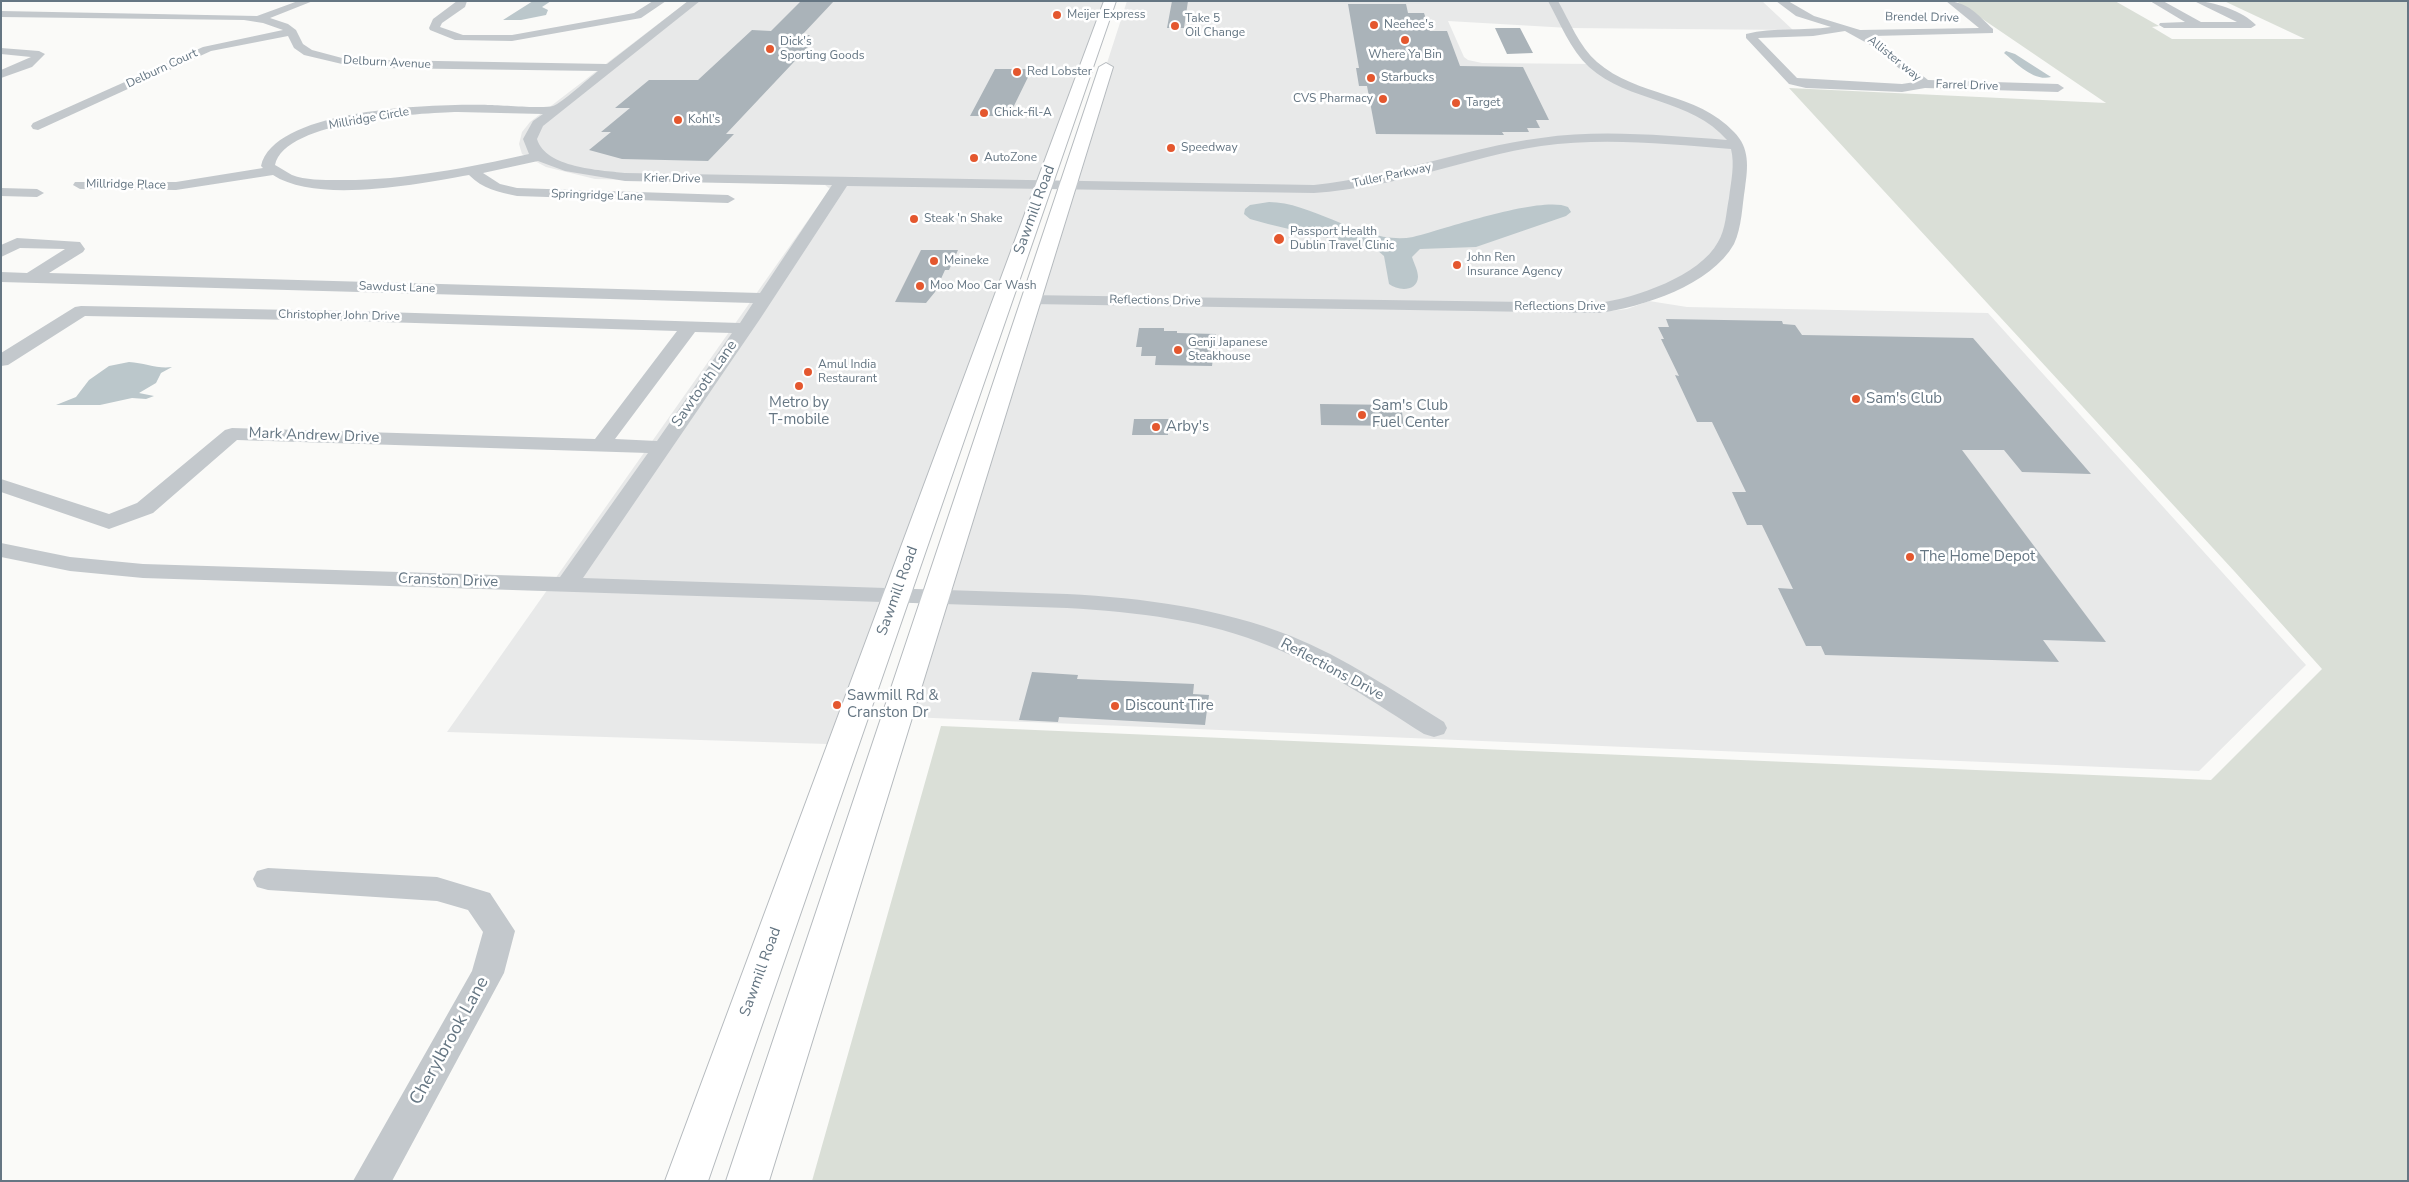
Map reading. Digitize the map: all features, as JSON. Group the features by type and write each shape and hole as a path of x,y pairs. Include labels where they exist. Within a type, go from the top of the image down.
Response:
{"main road":[{"name":"Sawmill Road","path":"747,1181 1032,299 1056,186 1110,1"},
{"name":"Sawmill Road","path":"686,1181 896,597 1056,186 1109,56"}],"street":[{"path":"258,19 308,1"},
{"path":"462,1 458,7 437,21 434,28 455,37 463,38 532,36 637,16 661,1"},
{"path":"270,166 292,180 343,185 436,177 540,156 531,144 531,136 536,126 695,1"},
{"path":"1553,1 1584,53 1599,68 1627,84 1705,115 1727,132 1738,145"},
{"name":"Allister way","path":"1781,1 1801,16 1860,34 1871,40 1924,84"},
{"name":"Brendel Drive","path":"1860,34 1989,31 1989,29 1951,1"},
{"path":"2155,1 2201,26"},
{"path":"2164,25 2251,25 2199,1"},
{"path":"1,14 205,15 258,19 284,26 292,32"},
{"name":"Farrel Drive","path":"1842,28 1813,33 1763,33 1750,36 1793,81 1816,85 1902,88 1924,84 2058,88"},
{"name":"Delburn Avenue","path":"292,32 298,46 308,53 342,61 381,64 610,68"},
{"name":"Delburn Court","path":"38,126 207,49 248,39 292,32"},
{"path":"1,51 39,54 38,58 1,74"},
{"name":"Millridge Circle","path":"270,166 274,151 303,135 329,125 362,118 420,110 555,110"},
{"name":"Tuller Parkway","path":"1056,186 1321,189 1375,182 1525,145 1556,140 1603,139 1738,145"},
{"name":"Reflections Drive","path":"1032,299 1599,308 1622,306 1647,297 1686,278 1716,257 1724,247 1732,225 1740,173 1741,158 1738,145"},
{"name":"Krier Drive","path":"540,156 571,170 615,177 1056,186"},
{"name":"Millridge Place","path":"270,166 176,186 80,185 103,172 187,173 270,166"},
{"name":"Springridge Lane","path":"472,170 482,180 496,187 517,192 728,200"},
{"name":"Sawtooth Lane","path":"567,585 748,324 842,182"},
{"path":"1,192 37,193"},
{"path":"1,252 17,243 74,245 77,249 30,278"},
{"name":"Sawdust Lane","path":"1,277 764,298"},
{"name":"Christopher John Drive","path":"1,361 81,311 691,325 748,324"},
{"path":"601,445 691,325"},
{"name":"Mark Andrew Drive","path":"2,486 109,522 145,508 232,434 662,447"},
{"name":"Cranston Drive","path":"1,550 49,560 116,569 896,597"},
{"name":"Reflections Drive","path":"896,597 1094,602 1148,608 1206,618 1268,637 1316,658 1434,728"},
{"name":"Cherylbrook Lane","path":"268,879 437,889 479,901 499,931 488,973 372,1181"}],"shaded area":[{"path":"533,1 551,1 542,7 548,10 546,15 521,20 503,20"},
{"path":"688,1 1104,1 827,744 447,732 830,189 825,185 595,179 546,167 522,154 519,144 522,132 530,122"},
{"path":"1127,1 1762,1 1793,30 1569,28 1448,21 1464,57 1468,60 1482,63 1594,64 1607,74 1678,103 1727,131 1740,173 1716,257 1630,304 1031,299"},
{"path":"1956,1 2115,1 2159,26 2152,27 2172,39 2305,39 2224,1 2408,1 2408,1181 812,1181 941,726 2211,780 2322,669 1789,88 2106,103"},
{"path":"2006,51 2015,54 2051,77 2038,77 2032,74 2004,53"},
{"path":"1269,202 1304,209 1359,230 1395,238 1413,237 1493,214 1537,205 1568,207 1571,212 1566,216 1476,247 1420,249 1412,257 1418,277 1417,282 1411,288 1402,289 1389,284 1384,256 1377,250 1268,224 1250,219 1244,214 1245,209 1250,205"},
{"path":"1649,301 1687,307 1988,313 2306,665 2199,771 909,717 1039,303 1601,312 1627,309"},
{"path":"129,362 172,367 161,373 156,383 139,393 154,396 146,399 132,398 100,405 56,405 76,397 89,380 109,366"}],"building":[{"name":"Kohl's","path":"801,1 834,1 802,35 810,35 804,41 810,41 805,47 808,47 726,134 734,134 708,161 622,159 589,150 611,132 601,132 630,108 615,108 649,80 698,80 752,30 771,31"},
{"path":"1172,1 1188,1 1184,28 1167,28"},
{"name":"Target","path":"1348,4 1406,4 1408,13 1424,13 1430,31 1447,31 1460,66 1523,67 1549,120 1536,120 1540,128 1527,128 1529,132 1502,132 1504,135 1376,134 1367,86 1359,86 1356,68 1359,68"},
{"path":"1495,28 1520,28 1533,53 1507,54"},
{"path":"995,69 1032,69 1009,116 970,116"},
{"path":"921,250 958,250 949,270 945,270 935,292 926,303 895,302"},
{"path":"1666,319 1782,321 1783,324 1795,325 1802,335 1973,338 2091,474 2022,472 2004,450 1962,450 2106,642 2043,640 2059,662 1825,655 1821,646 1806,646 1778,588 1793,589 1762,525 1747,525 1732,492 1746,492 1712,422 1697,422 1675,375 1679,376 1661,339 1664,339 1658,327 1669,327"},
{"name":"Genji Japanese Steakhouse","path":"1139,328 1164,328 1164,331 1177,331 1177,333 1216,334 1212,366 1155,365 1156,356 1141,356 1142,347 1136,347"},
{"name":"Sam's Club Fuel Center","path":"1320,404 1401,405 1404,426 1321,425"},
{"path":"1134,419 1169,419 1168,435 1132,435"},
{"name":"Discount Tire","path":"1032,672 1078,675 1077,679 1194,684 1193,694 1209,695 1205,725 1059,717 1058,722 1019,720"}],"place":[{"name":"Meijer Express","path":"1057,15"},
{"name":"Neehee's","path":"1374,25"},
{"name":"Take 5 Oil Change","path":"1175,26"},
{"name":"Where Ya Bin","path":"1405,40"},
{"name":"Dick's Sporting Goods","path":"770,49"},
{"name":"Red Lobster","path":"1017,72"},
{"name":"Starbucks","path":"1371,78"},
{"name":"CVS Pharmacy","path":"1383,99"},
{"name":"Target","path":"1456,103"},
{"name":"Chick-fil-A","path":"984,113"},
{"name":"Kohl's","path":"678,120"},
{"name":"Speedway","path":"1171,148"},
{"name":"AutoZone","path":"974,158"},
{"name":"Steak 'n Shake","path":"914,219"},
{"name":"Passport Health Dublin Travel Clinic","path":"1279,239"},
{"name":"Meineke","path":"934,261"},
{"name":"John Ren Insurance Agency","path":"1457,265"},
{"name":"Moo Moo Car Wash","path":"920,286"},
{"name":"Genji Japanese Steakhouse","path":"1178,350"},
{"name":"Amul India Restaurant","path":"808,372"},
{"name":"Metro by T-mobile","path":"799,386"},
{"name":"Sam's Club","path":"1856,399"},
{"name":"Sam's Club Fuel Center","path":"1362,415"},
{"name":"Arby's","path":"1156,427"},
{"name":"The Home Depot","path":"1910,557"},
{"name":"Sawmill Rd & Cranston Dr","path":"837,705"},
{"name":"Discount Tire","path":"1115,706"}]}
